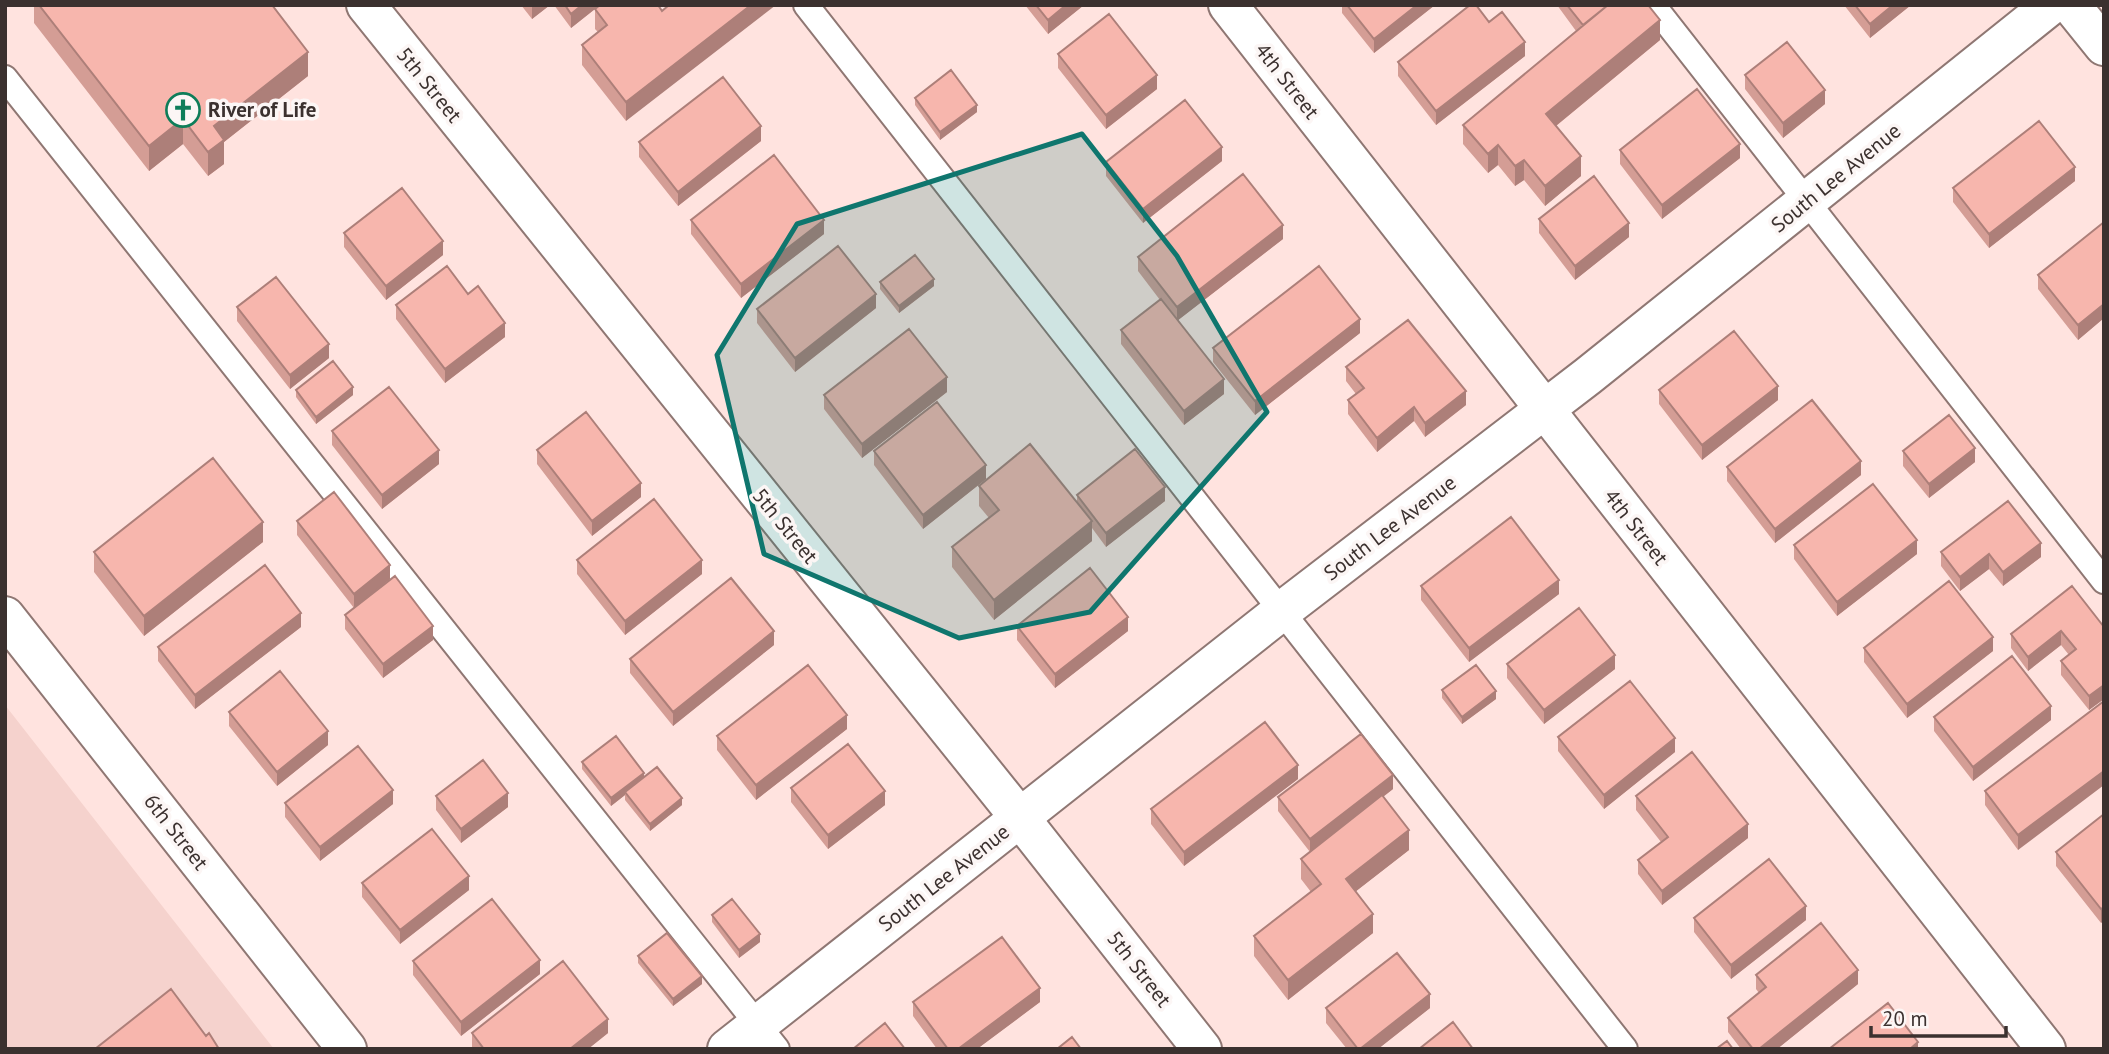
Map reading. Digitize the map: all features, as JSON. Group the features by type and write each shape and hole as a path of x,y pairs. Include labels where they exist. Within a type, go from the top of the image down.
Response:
{"street":[{"name":"5th Street","path":"366,5 1020,818 1202,1049"},
{"name":"4th Street","path":"1228,5 2046,1049"},
{"name":"South Lee Avenue","path":"727,1049 768,1037 1020,818 1283,610 1544,410 2051,5"},
{"path":"2071,5 2104,46"},
{"name":"6th Street","path":"5,616 347,1049"}],"lane":[{"path":"806,5 1625,1049"},
{"path":"1653,5 2104,581"},
{"path":"5,78 768,1037"}],"highlighted area":[{"path":"1082,134 1177,256 1267,412 1090,612 959,638 764,554 717,355 797,224"}],"shaded area":[{"path":"5,705 274,1049 5,1049"}],"building":[{"name":"River of Life","path":"39,5 272,5 308,52 214,126 224,140 208,152 183,119 149,146"},
{"path":"565,5 582,5 571,14"},
{"path":"600,5 658,5 662,11 669,5 751,5 626,102 582,45 607,25 595,9"},
{"path":"1036,5 1066,5 1048,20"},
{"path":"1347,5 1417,5 1374,39"},
{"path":"1470,5 1476,5 1489,22 1502,12 1525,42 1436,111 1398,62"},
{"path":"1567,5 1608,5 1583,25"},
{"path":"1608,5 1648,5 1660,20 1546,114 1581,156 1545,186 1524,160 1515,166 1498,145 1488,154 1463,125"},
{"path":"1855,5 1893,5 1870,24"},
{"path":"1109,14 1157,75 1106,115 1058,54"},
{"path":"1787,42 1825,90 1783,123 1745,75"},
{"path":"951,70 977,105 940,132 915,98"},
{"path":"723,77 761,126 678,192 639,142"},
{"path":"1697,89 1740,144 1662,205 1620,150"},
{"path":"1185,100 1222,147 1143,209 1106,162"},
{"path":"2039,121 2075,167 1989,234 1953,188"},
{"path":"774,155 824,220 741,284 691,220"},
{"path":"1243,174 1283,225 1177,307 1138,257"},
{"path":"1594,176 1629,223 1575,266 1539,219"},
{"path":"402,188 443,241 386,286 344,233"},
{"path":"2104,222 2104,304 2078,325 2038,275"},
{"path":"838,246 876,294 795,358 757,309"},
{"path":"915,255 934,279 899,306 880,282"},
{"path":"447,266 468,294 478,286 505,323 445,369 396,305"},
{"path":"1319,266 1360,319 1255,401 1213,348"},
{"path":"276,277 329,344 290,375 237,307"},
{"path":"1161,299 1224,379 1184,411 1121,330"},
{"path":"1408,320 1466,391 1425,423 1414,407 1377,438 1348,400 1364,388 1346,367"},
{"path":"909,329 947,377 862,444 824,395"},
{"path":"1734,331 1778,386 1702,445 1659,390"},
{"path":"333,361 353,387 316,417 296,390"},
{"path":"389,387 439,450 382,495 332,431"},
{"path":"1812,400 1861,461 1775,529 1727,467"},
{"path":"937,402 986,465 923,515 874,451"},
{"path":"586,412 641,483 592,521 537,450"},
{"path":"1949,415 1975,448 1929,484 1903,451"},
{"path":"1030,444 1092,521 994,600 952,547 999,510 979,486"},
{"path":"1135,449 1165,487 1106,533 1077,495"},
{"path":"213,458 263,522 144,616 94,552"},
{"path":"1873,484 1917,540 1837,602 1794,545"},
{"path":"334,492 390,565 354,594 297,521"},
{"path":"654,499 702,560 625,621 577,560"},
{"path":"2008,501 2041,543 2003,572 1989,554 1960,577 1941,552"},
{"path":"1511,517 1559,580 1469,648 1421,586"},
{"path":"265,565 301,613 195,695 158,647"},
{"path":"1090,568 1128,617 1055,674 1017,626"},
{"path":"395,576 433,626 383,664 345,615"},
{"path":"731,578 774,631 673,712 630,659"},
{"path":"1949,581 1993,637 1907,704 1864,648"},
{"path":"2072,586 2104,627 2104,685 2089,696 2061,661 2076,649 2061,631 2028,657 2011,634"},
{"path":"1579,608 1615,655 1544,710 1507,664"},
{"path":"2012,656 2051,706 1973,767 1934,717"},
{"path":"808,665 847,715 756,785 717,736"},
{"path":"1476,665 1496,691 1462,717 1442,690"},
{"path":"280,671 328,731 277,772 229,712"},
{"path":"1630,681 1675,738 1604,795 1558,737"},
{"path":"2104,701 2104,771 2018,835 1985,791"},
{"path":"1265,722 1298,765 1184,852 1151,809"},
{"path":"1361,734 1393,775 1310,839 1278,797"},
{"path":"616,736 644,773 611,798 582,762"},
{"path":"848,744 885,791 828,835 791,788"},
{"path":"358,746 393,790 320,847 285,803"},
{"path":"1692,752 1748,824 1662,891 1638,860 1668,837 1636,796"},
{"path":"483,760 508,793 461,829 436,796"},
{"path":"657,767 682,798 650,824 625,792"},
{"path":"1382,795 1409,830 1346,879 1373,914 1288,980 1254,936 1321,884 1301,859"},
{"path":"2104,814 2104,907 2101,909 2056,852"},
{"path":"432,829 469,876 400,930 362,883"},
{"path":"1769,859 1806,906 1731,965 1694,918"},
{"path":"492,899 540,960 461,1022 413,961"},
{"path":"732,899 760,934 739,950 712,915"},
{"path":"1821,923 1858,970 1759,1049 1753,1049 1728,1018 1766,987 1756,975"},
{"path":"667,933 702,976 673,999 638,956"},
{"path":"1002,937 1040,988 958,1049 948,1049 913,1002"},
{"path":"1397,953 1430,994 1358,1049 1326,1008"},
{"path":"563,961 608,1019 570,1049 484,1049 472,1033"},
{"path":"171,989 206,1036 209,1033 219,1049 95,1049"},
{"path":"1888,1003 1918,1042 1910,1049 1829,1049"},
{"path":"1453,1022 1473,1049 1419,1049"},
{"path":"885,1023 905,1049 853,1049"},
{"path":"1072,1037 1081,1049 1057,1049"},
{"path":"1727,1041 1733,1049 1716,1049"}],"place":[{"name":"River of Life","path":"183,110"}]}
